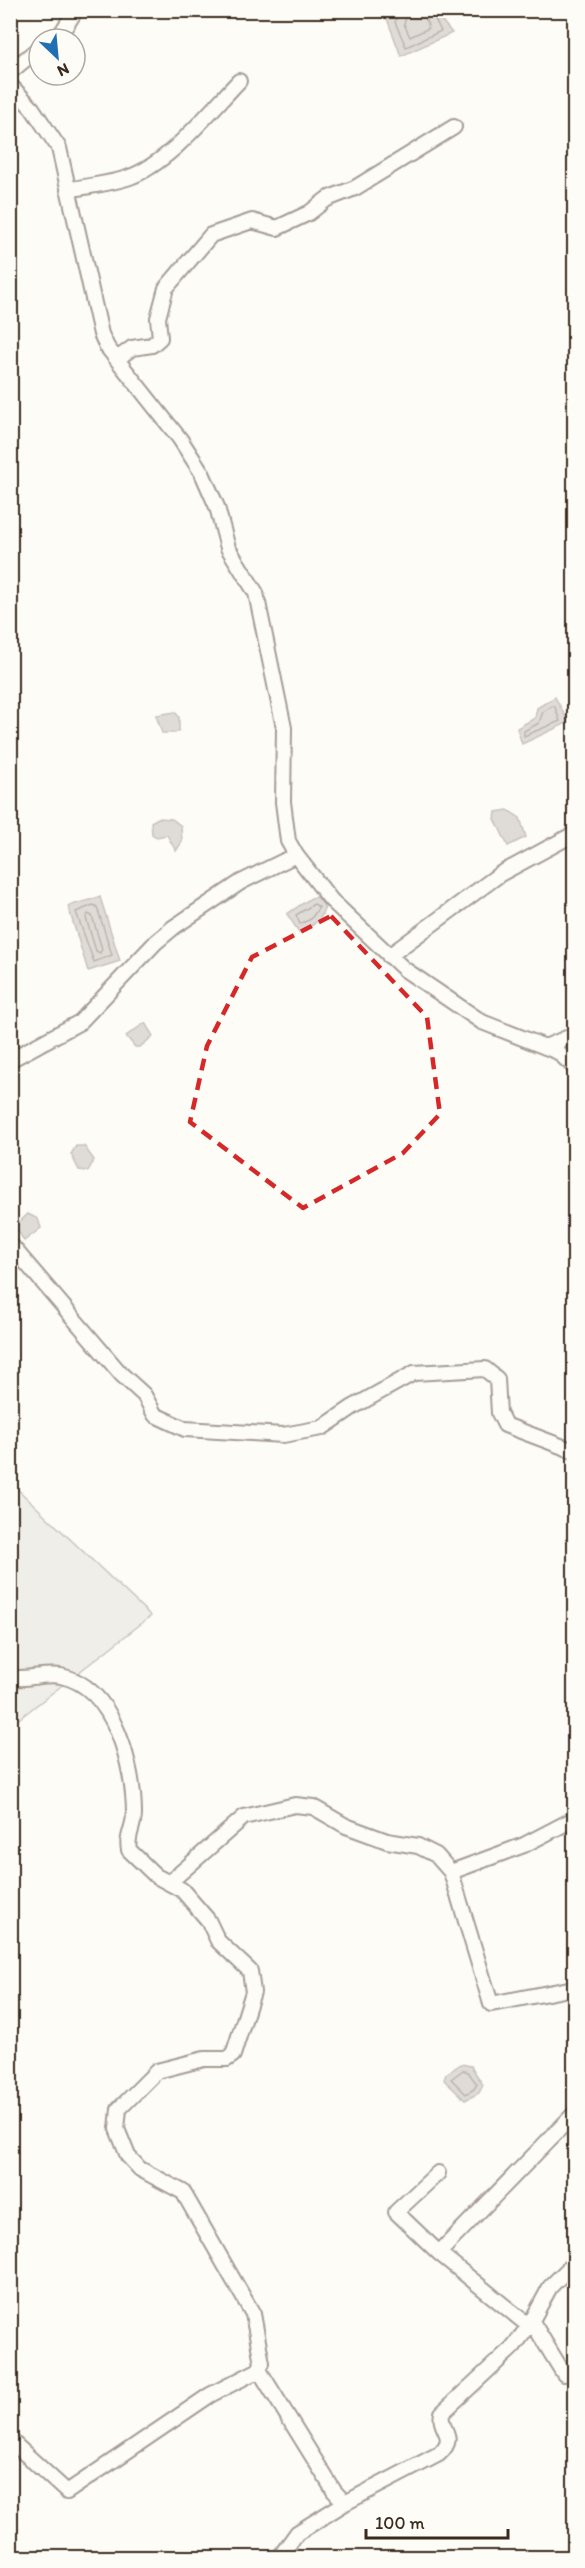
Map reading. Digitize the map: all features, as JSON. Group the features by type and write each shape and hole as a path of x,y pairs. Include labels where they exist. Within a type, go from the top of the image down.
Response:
{"street":[{"path":"65,27 76,10"},
{"path":"10,72 27,58"},
{"path":"68,190 127,178 147,168 182,139 239,81"},
{"path":"10,85 32,108 59,148 100,334 180,439 202,473 217,507 228,548 256,593 284,728 283,802 288,841 296,855 331,900 389,956 483,1022 558,1052 574,1067"},
{"path":"117,359 132,348 153,345 160,338 158,318 166,288 211,235 252,221 278,228 309,213 327,199 355,188 454,127"},
{"path":"389,956 500,874 574,834"},
{"path":"10,1060 80,1022 156,942 174,927 241,882 296,855"},
{"path":"545,1047 574,1035"},
{"path":"10,1244 75,1317 121,1374 144,1395 155,1415 185,1429 283,1435 322,1428 353,1407 414,1373 485,1369 497,1379 499,1413 505,1425 574,1451"},
{"path":"10,1678 62,1676 88,1688 97,1697 123,1743 130,1768 134,1815 129,1835 129,1850 156,1876 171,1882 182,1890 208,1920 218,1941 250,1971 253,1992 233,2055 227,2059 204,2059 157,2071 119,2109 117,2128 128,2156 140,2169 183,2192 253,2314 262,2363 259,2370 210,2395 67,2492 10,2440"},
{"path":"171,1882 244,1816 296,1805 313,1808 346,1826 387,1841 418,1846 436,1855 451,1872 491,2004 574,1988"},
{"path":"451,1872 524,1845 574,1819"},
{"path":"439,2253 574,2114"},
{"path":"438,2173 396,2212 439,2253 530,2323 564,2374"},
{"path":"279,2558 297,2533 345,2502 440,2454 447,2446 448,2438 441,2417 442,2413 513,2348 550,2287 574,2264"},
{"path":"259,2370 334,2491 345,2502"}],"highlighted area":[{"path":"331,916 427,1017 440,1114 403,1153 303,1208 190,1122 207,1046 252,957"}],"shaded area":[{"path":"10,1482 151,1616 11,1725 10,1725"}],"water":[{"path":"402,10 434,11 452,33 401,56 386,16"},
{"path":"555,697 567,723 522,744 517,728 535,718 537,708"},
{"path":"175,712 179,717 179,730 175,733 162,733 156,715"},
{"path":"508,810 520,818 526,837 508,846 495,819 496,812"},
{"path":"158,818 172,819 181,826 182,842 176,851 167,835 156,837 152,834 151,822"},
{"path":"100,897 120,961 88,971 68,906"},
{"path":"317,897 325,907 320,919 299,932 287,914 311,898"},
{"path":"145,1023 153,1036 140,1047 135,1047 126,1036"},
{"path":"76,1146 84,1146 94,1160 88,1171 79,1170 71,1154"},
{"path":"28,1214 38,1219 41,1228 24,1241 15,1226"},
{"path":"461,2064 471,2066 483,2085 479,2093 465,2100 444,2080 446,2074"}]}
